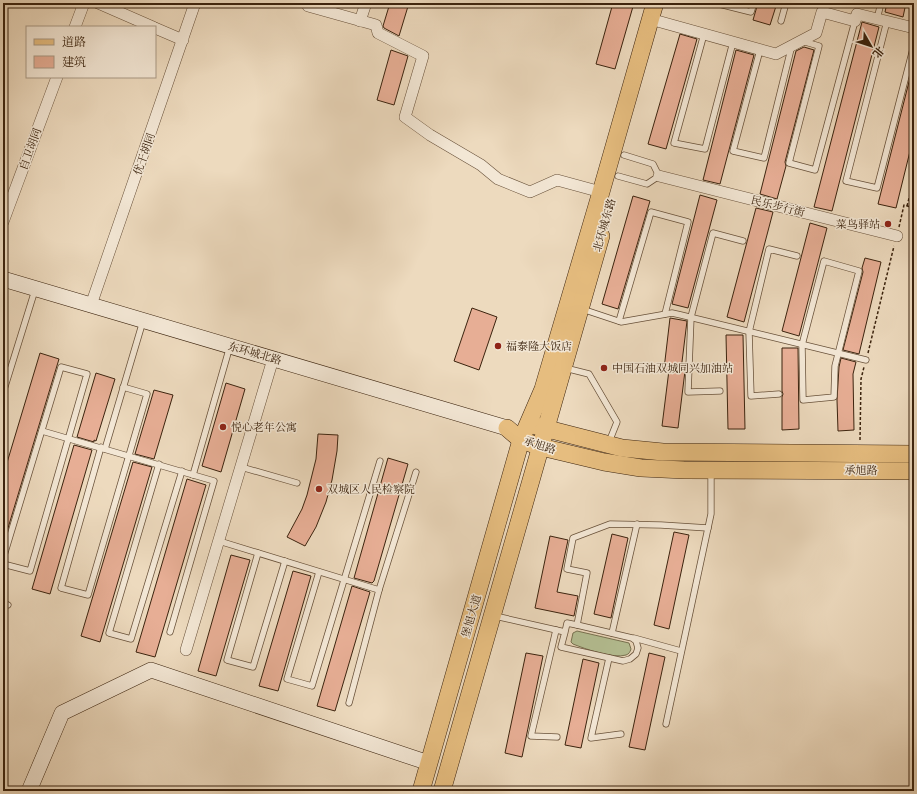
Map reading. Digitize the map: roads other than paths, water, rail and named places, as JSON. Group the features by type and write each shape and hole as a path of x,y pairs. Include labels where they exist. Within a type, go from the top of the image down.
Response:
{"main road":[{"name":"北环城东路","path":"521,440 543,389 574,307 618,176 656,21 655,3"},
{"name":"北环城东路","path":"541,447 563,368 574,307 602,192 656,21 667,3"},
{"name":"东环城北路","path":"3,278 507,428"},
{"name":"承旭路","path":"507,428 529,424 608,444 640,450 663,452 914,454"},
{"name":"承旭路","path":"507,428 521,440 541,447 604,462 641,468 914,471"},
{"name":"堡旭大道","path":"421,791 521,440"},
{"name":"堡旭大道","path":"442,791 541,447"},
{"path":"30,791 62,713 151,670 429,763"}],"street":[{"path":"75,26 84,3"},
{"path":"98,3 152,26"},
{"name":"优干胡同","path":"92,305 196,3"},
{"path":"360,21 366,3"},
{"path":"308,6 376,25 378,33 423,56 405,117 430,135 481,165 498,179 530,192 557,180 602,192"},
{"path":"656,21 776,54 816,32 823,10 855,22 857,14 910,27 914,26"},
{"path":"156,28 183,40"},
{"name":"自卫胡同","path":"3,222 57,78"},
{"name":"民乐步行街","path":"659,176 897,236"},
{"path":"186,650 273,359"}],"lane":[{"path":"715,3 751,12 754,3"},
{"path":"781,21 786,3"},
{"path":"881,3 882,20 846,181 877,188 914,45"},
{"path":"760,50 733,151 764,158 797,43 819,46 789,163 815,170 855,22"},
{"path":"704,34 674,143 705,150 732,42"},
{"path":"618,176 647,184 659,176 653,164 624,155"},
{"path":"619,321 651,212 688,222 666,314"},
{"path":"720,391 688,392 691,317 713,233 743,241"},
{"path":"779,394 751,396 749,332 769,249 797,256"},
{"path":"824,262 859,271 839,353 835,366 834,397 803,400 802,345 824,262"},
{"path":"3,393 35,288"},
{"path":"574,307 619,321 628,322 672,313 866,360"},
{"path":"124,387 147,394 88,595 61,588 103,448 124,387 143,320"},
{"path":"193,475 230,346"},
{"path":"3,558 61,367 87,374 30,571 3,564"},
{"path":"563,368 589,374 617,422 608,444"},
{"path":"42,431 214,481 170,632"},
{"path":"319,572 287,679 312,686 380,461"},
{"path":"159,464 109,633 131,639 182,471"},
{"path":"241,467 297,483"},
{"path":"666,724 711,514 711,469"},
{"path":"349,703 379,590 416,472"},
{"path":"577,625 587,573 567,569 573,538 610,524 708,528"},
{"path":"612,633 637,524"},
{"path":"219,540 379,590"},
{"path":"258,553 227,660 253,668 285,561"},
{"path":"493,615 565,632"},
{"path":"632,638 636,641 638,648 636,654 630,659 623,661 561,648 567,623 612,633 632,638 681,651"},
{"path":"556,630 531,736 557,736"},
{"path":"609,658 591,738 621,734"}],"place":[{"name":"菜鸟驿站","path":"888,224"},
{"name":"福泰隆大饭店","path":"498,346"},
{"name":"中国石油双城同兴加油站","path":"604,368"},
{"name":"悦心老年公寓","path":"223,427"},
{"name":"双城区人民检察院","path":"319,489"}]}
